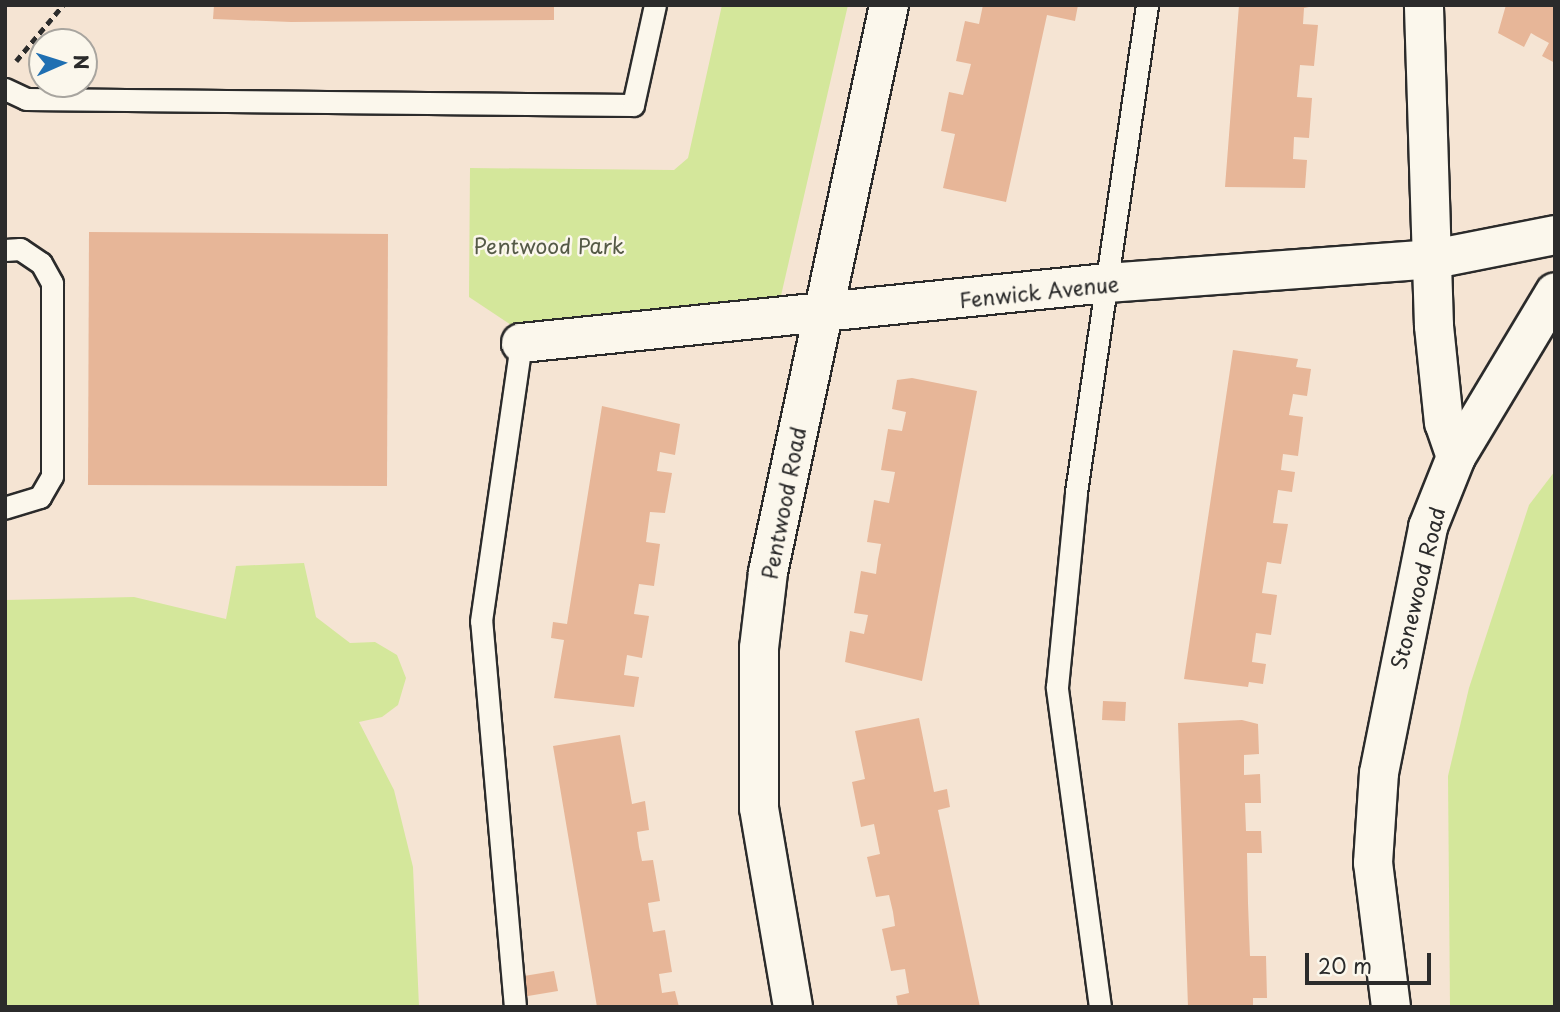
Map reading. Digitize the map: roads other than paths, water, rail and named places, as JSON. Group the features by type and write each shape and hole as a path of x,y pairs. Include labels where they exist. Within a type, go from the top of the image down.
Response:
{"street":[{"name":"Pentwood Road","path":"793,1007 759,808 755,725 768,572 820,315 889,5"},
{"path":"1424,5 1439,385 1456,457"},
{"name":"Fenwick Avenue","path":"521,343 820,315 1107,283 1434,259 1555,235"},
{"name":"Stonewood Road","path":"1391,1007 1374,863 1378,773 1428,527 1456,457 1555,292"}],"lane":[{"path":"5,89 26,99 632,105 655,5"},
{"path":"1100,1007 1058,687 1076,492 1147,5"},
{"path":"5,250 20,249 41,263 52,283 52,476 40,497 5,508"},
{"path":"515,1007 481,621 521,343"}],"park label":[{"name":"Pentwood Park","path":"549,245"}]}
